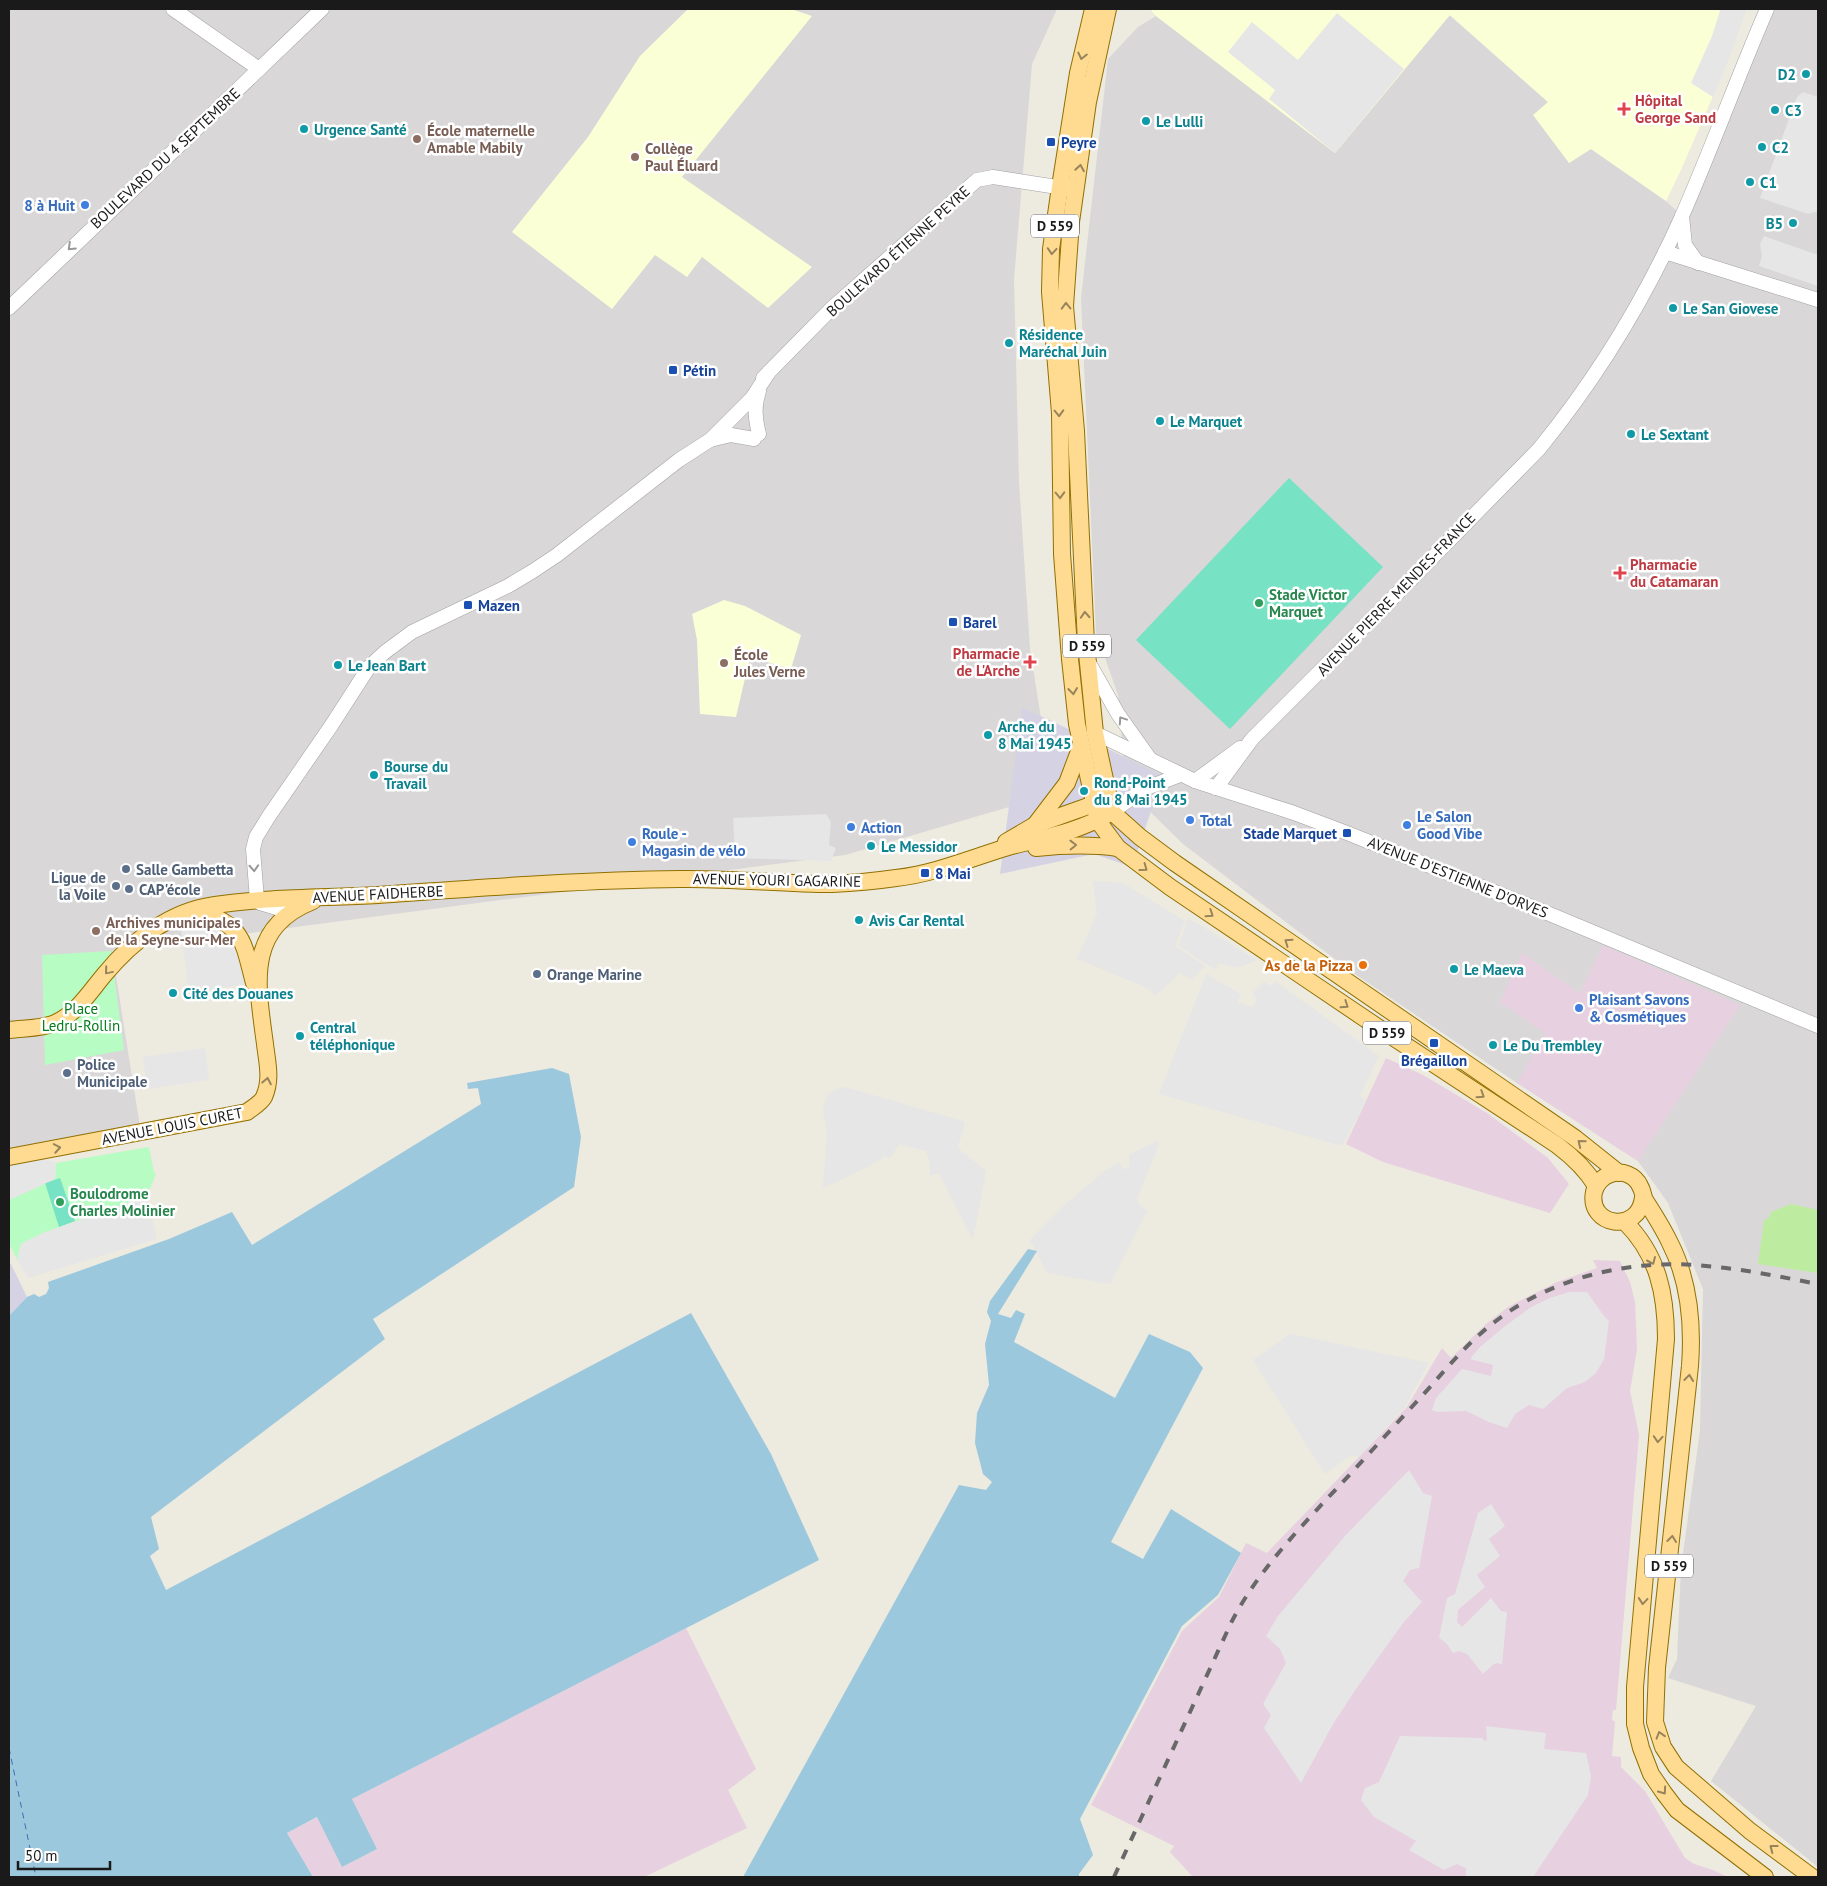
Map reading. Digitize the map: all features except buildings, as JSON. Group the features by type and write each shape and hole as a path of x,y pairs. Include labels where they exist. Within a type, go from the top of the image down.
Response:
{"main road":[{"name":"D 559","path":"1093,9 1078,73 1060,187 1051,249 1050,292 1060,413 1062,554 1076,715 1098,821 1118,848 1170,887 1292,970 1557,1144 1586,1170 1596,1186"},
{"name":"D 559","path":"1108,9 1088,102 1076,190 1065,306 1076,431 1081,559 1088,661 1096,733 1112,812 1140,837 1175,863 1575,1138 1619,1173"},
{"path":"1035,825 1067,783 1081,745"},
{"path":"1094,804 1112,812"},
{"name":"AVENUE YOURI GAGARINE","path":"990,852 1035,825 1094,804"},
{"name":"AVENUE YOURI GAGARINE","path":"560,883 682,879 832,884 907,876 925,873 990,852 1076,829 1098,821 1112,812"},
{"name":"AVENUE YOURI GAGARINE","path":"990,852 1069,844 1118,848"},
{"name":"AVENUE FAIDHERBE","path":"9,1030 53,1024 66,1016 78,1008 114,963 141,936 164,923 197,909 212,905 257,900 320,898 560,883"},
{"name":"AVENUE LOUIS CURET","path":"9,1156 247,1112 263,1098 269,1077 260,1002 259,977 261,953 267,938 290,912 320,898"},
{"name":"AVENUE LOUIS CURET","path":"197,909 229,924 238,933 244,943 260,1002"},
{"path":"1619,1173 1629,1175 1637,1181 1643,1197 1636,1215 1625,1222 1612,1222 1595,1208 1596,1186 1606,1176 1619,1173"},
{"name":"D 559","path":"1643,1197 1667,1237 1676,1257 1684,1286 1692,1338 1683,1438 1657,1668 1655,1722 1663,1747 1676,1767 1750,1831 1812,1877"},
{"name":"D 559","path":"1625,1222 1647,1250 1655,1266 1666,1311 1666,1339 1635,1686 1635,1724 1641,1748 1652,1774 1677,1810 1765,1877"}],"street":[{"path":"173,9 259,69"},
{"name":"BOULEVARD DU 4 SEPTEMBRE","path":"9,308 322,9"},
{"name":"AVENUE PIERRE MENDES-FRANCE","path":"1252,739 1539,449 1555,429 1615,342 1664,252 1682,216 1767,9"},
{"name":"BOULEVARD ÉTIENNE PEYRE","path":"732,416 746,393 832,308 977,180 993,177 1076,190"},
{"path":"1682,216 1685,245 1698,263"},
{"path":"1664,252 1818,300"},
{"name":"BOULEVARD ÉTIENNE PEYRE","path":"732,416 752,398 769,372"},
{"path":"710,440 731,435 756,436 756,402 761,385"},
{"path":"290,912 257,900 253,849 256,837 369,668 396,642 412,632 494,593 533,571 679,460 710,440 732,416"},
{"path":"679,460 706,434 732,416"},
{"path":"1088,661 1118,714 1150,760"},
{"name":"AVENUE D'ESTIENNE D'ORVES","path":"1096,733 1194,781 1294,813 1404,855 1818,1026"},
{"path":"1194,781 1252,739"},
{"path":"1216,788 1252,739"},
{"path":"1112,812 1144,789 1180,775"}],"shaded area":[{"path":"9,9 1057,9 1032,64 1014,279 1019,482 1030,649 1050,775 1009,807 845,855 112,951 141,1133 9,1159"},
{"name":"Collège Paul Éluard","path":"688,9 791,9 812,16 682,177 812,267 768,308 702,257 687,277 655,255 612,309 512,232 588,137 640,56"},
{"name":"Hôpital George Sand","path":"1150,9 1747,9 1732,52 1666,201 1591,149 1569,163 1533,115 1548,102 1450,15 1335,153 1156,16"},
{"path":"1718,9 1747,9 1732,52 1713,97 1691,83 1712,36 1720,11"},
{"path":"1767,9 1818,9 1818,1867 1711,1781 1756,1706 1668,1678 1677,1659 1681,1568 1700,1431 1703,1289 1668,1203 1638,1161 1517,1083 1352,972 1183,844 1126,788 1118,695 1096,632 1081,298 1108,59 1138,27 1156,16 1335,153 1449,15 1548,102 1569,163 1591,149 1666,201 1682,216"},
{"path":"1337,13 1404,69 1335,153 1269,99 1275,90 1228,52 1252,22 1298,60"},
{"path":"1803,92 1818,97 1818,211 1808,214 1760,198 1797,97"},
{"path":"1764,236 1818,255 1818,286 1759,266 1762,256 1760,244"},
{"name":"École Jules Verne","path":"724,600 745,606 801,635 791,669 750,657 736,717 700,714 697,640 692,614"},
{"name":"Rond-Point du 8 Mai 1945","path":"1022,708 1163,776 1132,867 1094,854 1000,874"},
{"path":"826,814 831,822 829,845 836,848 831,861 735,858 733,818"},
{"path":"1093,881 1123,883 1185,921 1175,946 1205,966 1192,980 1180,973 1155,996 1150,990 1140,985 1077,959 1097,914"},
{"path":"1188,918 1257,960 1238,968 1218,963 1216,970 1179,946"},
{"path":"207,923 227,928 237,942 248,984 189,993 181,930"},
{"path":"1603,945 1740,1005 1638,1161 1517,1083 1545,1033 1500,1002 1522,953 1580,993"},
{"path":"1206,974 1241,994 1237,1002 1251,1007 1257,1001 1253,992 1264,981 1270,986 1275,981 1379,1056 1360,1095 1366,1101 1342,1146 1159,1094"},
{"path":"205,1048 209,1080 147,1089 143,1057"},
{"path":"1386,1058 1423,1075 1487,1113 1548,1158 1569,1184 1550,1213 1383,1162 1346,1144"},
{"path":"845,1087 963,1121 965,1124 958,1146 961,1151 986,1171 973,1240 939,1173 930,1176 930,1163 926,1151 899,1144 890,1158 885,1156 870,1166 823,1188 827,1133 823,1112 825,1100 836,1089"},
{"path":"1158,1140 1159,1145 1137,1199 1139,1205 1147,1211 1110,1284 1047,1273 1030,1240 1062,1207 1106,1170 1120,1162 1124,1170 1130,1166 1129,1155"},
{"path":"44,1159 56,1163 55,1179 9,1200 9,1165"},
{"path":"147,1196 157,1239 28,1278 17,1260 21,1244 43,1233"},
{"path":"1593,1260 1620,1261 1630,1282 1635,1302 1637,1349 1630,1391 1639,1435 1616,1710 1613,1710 1612,1720 1615,1722 1612,1756 1621,1757 1621,1767 1645,1791 1685,1858 1694,1864 1728,1877 1193,1877 1170,1852 1174,1846 1091,1805 1182,1631 1219,1597 1246,1543 1267,1553 1407,1407 1442,1348 1451,1358 1486,1324 1508,1307 1557,1282 1597,1268"},
{"path":"9,1264 11,1264 27,1297 9,1316"},
{"path":"1569,1292 1587,1292 1609,1321 1604,1359 1596,1373 1585,1382 1567,1388 1543,1409 1529,1405 1515,1414 1507,1428 1466,1411 1437,1412 1432,1410 1436,1398 1462,1369 1491,1376 1493,1365 1470,1359 1480,1347 1531,1307"},
{"path":"1290,1334 1429,1363 1405,1407 1359,1457 1351,1455 1325,1474 1253,1360"},
{"path":"1409,1470 1423,1493 1432,1496 1419,1568 1410,1570 1403,1581 1422,1602 1403,1623 1358,1686 1333,1724 1301,1783 1264,1728 1271,1715 1263,1704 1286,1663 1280,1649 1266,1636 1278,1616 1345,1536"},
{"path":"1491,1504 1505,1526 1489,1539 1500,1556 1477,1575 1485,1587 1458,1610 1457,1622 1462,1627 1491,1598 1501,1611 1507,1612 1502,1665 1494,1664 1483,1674 1467,1654 1459,1651 1453,1653 1446,1643 1439,1638 1447,1598 1455,1594 1478,1513"},
{"path":"686,1628 756,1769 728,1790 747,1828 644,1877 313,1877 287,1833 318,1817 342,1867 377,1849 352,1799"},
{"path":"1486,1726 1546,1733 1544,1749 1586,1753 1591,1776 1588,1795 1533,1877 1466,1877 1466,1868 1457,1864 1444,1870 1409,1850 1416,1841 1374,1817 1361,1800 1365,1788 1379,1782 1400,1736 1483,1738 1483,1740 1487,1741"}],"green space":[{"name":"Stade Victor Marquet","path":"1289,478 1383,567 1230,729 1136,640"},
{"name":"Place Ledru-Rollin","path":"111,951 124,1050 45,1065 42,955"},
{"path":"149,1147 156,1174 147,1196 43,1233 21,1244 17,1260 9,1243 9,1200 55,1179 56,1163"},
{"name":"Boulodrome Charles Molinier","path":"60,1178 75,1221 59,1227 45,1183"},
{"path":"1791,1204 1818,1210 1818,1273 1758,1264 1764,1220 1769,1218 1771,1212"}],"water":[{"path":"552,1068 569,1074 581,1137 574,1187 373,1319 385,1339 151,1517 159,1549 150,1556 166,1590 691,1313 771,1454 819,1560 352,1799 377,1849 342,1867 317,1817 287,1833 313,1877 9,1877 9,1316 27,1297 34,1294 39,1297 46,1294 49,1288 48,1282 169,1239 232,1212 252,1245 481,1104 478,1088 468,1089 467,1083"},
{"path":"1028,1249 1037,1251 998,1314 1011,1318 1016,1310 1025,1314 1014,1342 1115,1398 1149,1334 1190,1352 1203,1368 1111,1542 1143,1559 1171,1509 1241,1553 1218,1595 1182,1626 1080,1819 1093,1855 1079,1874 1079,1877 743,1877 959,1485 986,1490 992,1482 983,1474 975,1443 977,1413 989,1385 985,1344 991,1321 987,1312 990,1301"}],"ferry route":[{"path":"9,1748 36,1877"}],"railway":[{"path":"1114,1877 1231,1623 1243,1601 1274,1558 1292,1537 1475,1338 1515,1308 1540,1294 1593,1274 1621,1268 1678,1264 1720,1267 1818,1284"}],"place":[{"name":"D2","path":"1806,74"},
{"name":"Hôpital George Sand","path":"1624,109"},
{"name":"C3","path":"1775,110"},
{"name":"Le Lulli","path":"1146,121"},
{"name":"Urgence Santé","path":"304,129"},
{"name":"École maternelle Amable Mabily","path":"417,139"},
{"name":"Peyre","path":"1051,142"},
{"name":"C2","path":"1762,147"},
{"name":"Collège Paul Éluard","path":"635,157"},
{"name":"C1","path":"1750,182"},
{"name":"8 à Huit","path":"85,205"},
{"name":"B5","path":"1793,223"},
{"name":"Le San Giovese","path":"1673,308"},
{"name":"Résidence Maréchal Juin","path":"1009,343"},
{"name":"Pétin","path":"673,370"},
{"name":"Le Marquet","path":"1160,421"},
{"name":"Le Sextant","path":"1631,434"},
{"name":"Pharmacie du Catamaran","path":"1620,573"},
{"name":"Stade Victor Marquet","path":"1259,603"},
{"name":"Mazen","path":"468,605"},
{"name":"Barel","path":"953,622"},
{"name":"Pharmacie de L'Arche","path":"1030,662"},
{"name":"École Jules Verne","path":"724,663"},
{"name":"Le Jean Bart","path":"338,665"},
{"name":"Arche du 8 Mai 1945","path":"988,735"},
{"name":"Bourse du Travail","path":"374,775"},
{"name":"Rond-Point du 8 Mai 1945","path":"1084,791"},
{"name":"Total","path":"1190,820"},
{"name":"Le Salon Good Vibe","path":"1407,825"},
{"name":"Action","path":"851,827"},
{"name":"Stade Marquet","path":"1347,833"},
{"name":"Roule - Magasin de vélo","path":"632,842"},
{"name":"Le Messidor","path":"871,846"},
{"name":"Salle Gambetta","path":"126,869"},
{"name":"8 Mai","path":"925,873"},
{"name":"Ligue de la Voile","path":"116,886"},
{"name":"CAP'école","path":"129,889"},
{"name":"Avis Car Rental","path":"859,920"},
{"name":"Archives municipales de la Seyne-sur-Mer","path":"96,931"},
{"name":"As de la Pizza","path":"1363,965"},
{"name":"Le Maeva","path":"1454,969"},
{"name":"Orange Marine","path":"537,974"},
{"name":"Cité des Douanes","path":"173,993"},
{"name":"Plaisant Savons & Cosmétiques","path":"1579,1008"},
{"name":"Central téléphonique","path":"300,1036"},
{"name":"Brégaillon","path":"1434,1043"},
{"name":"Le Du Trembley","path":"1493,1045"},
{"name":"Police Municipale","path":"67,1073"},
{"name":"Boulodrome Charles Molinier","path":"60,1202"}]}
